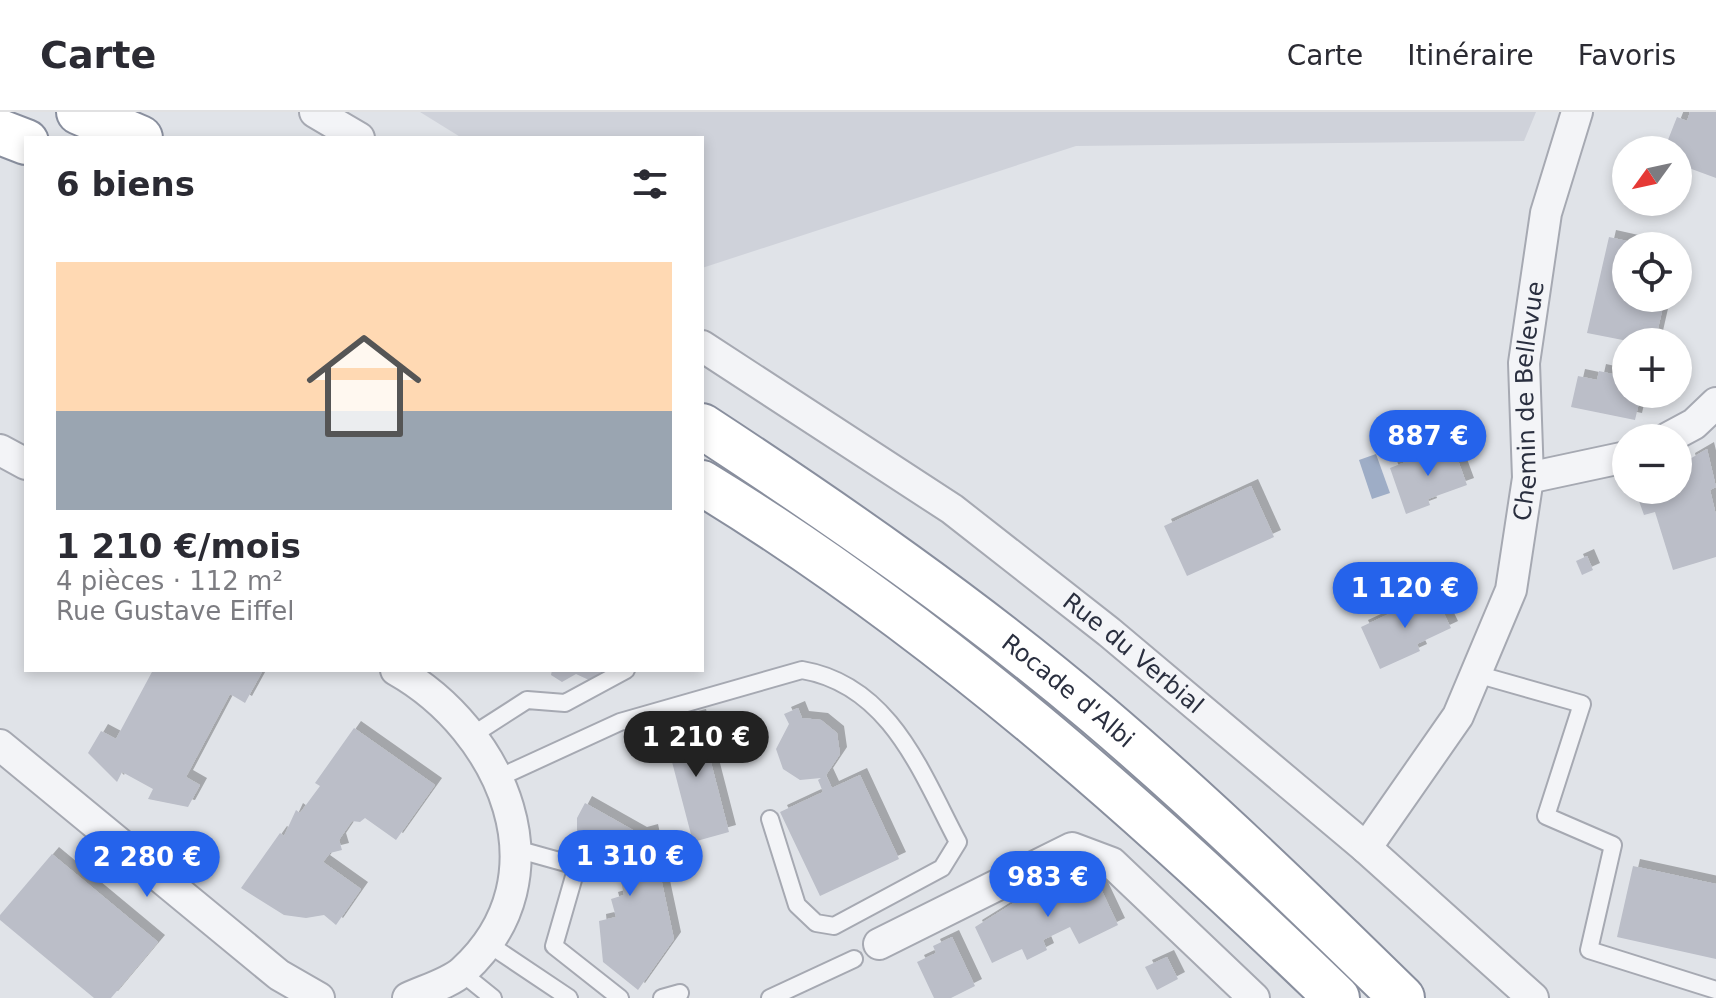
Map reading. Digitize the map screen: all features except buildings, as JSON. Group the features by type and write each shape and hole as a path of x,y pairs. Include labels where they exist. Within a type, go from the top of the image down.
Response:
{"highway":[{"path":"79,112 135,136"},
{"path":"0,132 24,141"},
{"name":"Rocade d'Albi","path":"704,427 915,572 1096,713 1261,860 1402,998"},
{"name":"Rocade d'Albi","path":"704,484 892,611 1096,774 1231,896 1337,998"}],"street":[{"path":"315,112 356,136"},
{"name":"Chemin de Bellevue","path":"1366,848 1458,716 1511,590 1528,478 1524,363 1546,213 1577,112"},
{"name":"Rue du Verbial","path":"704,347 952,509 1109,632 1366,848 1533,998"},
{"path":"1692,425 1716,403"},
{"path":"0,450 24,463"},
{"path":"1528,478 1612,460"},
{"path":"400,672 424,686 471,736 498,778 512,816 516,849 514,887 506,913 487,943 462,973 408,998"},
{"path":"0,746 279,975 319,998"},
{"path":"867,952 1072,848 1112,863 1254,998"}],"lane":[{"path":"498,778 620,722 802,670 827,674 867,700 900,732 958,842 942,868 834,926 816,923 797,905 770,819"},
{"path":"471,736 527,700 565,703 622,672"},
{"path":"1476,674 1582,704 1546,816 1613,845 1589,950 1716,990"},
{"path":"516,849 577,866 554,946 620,998"},
{"path":"487,943 569,998"},
{"path":"770,998 867,952"},
{"path":"462,973 493,998"},
{"path":"662,998 680,993"}],"shaded area":[{"path":"420,112 1536,112 1524,141 1076,146 704,267 704,136 459,136"}],"water":[{"path":"1376,454 1390,493 1372,499 1359,460"}]}
